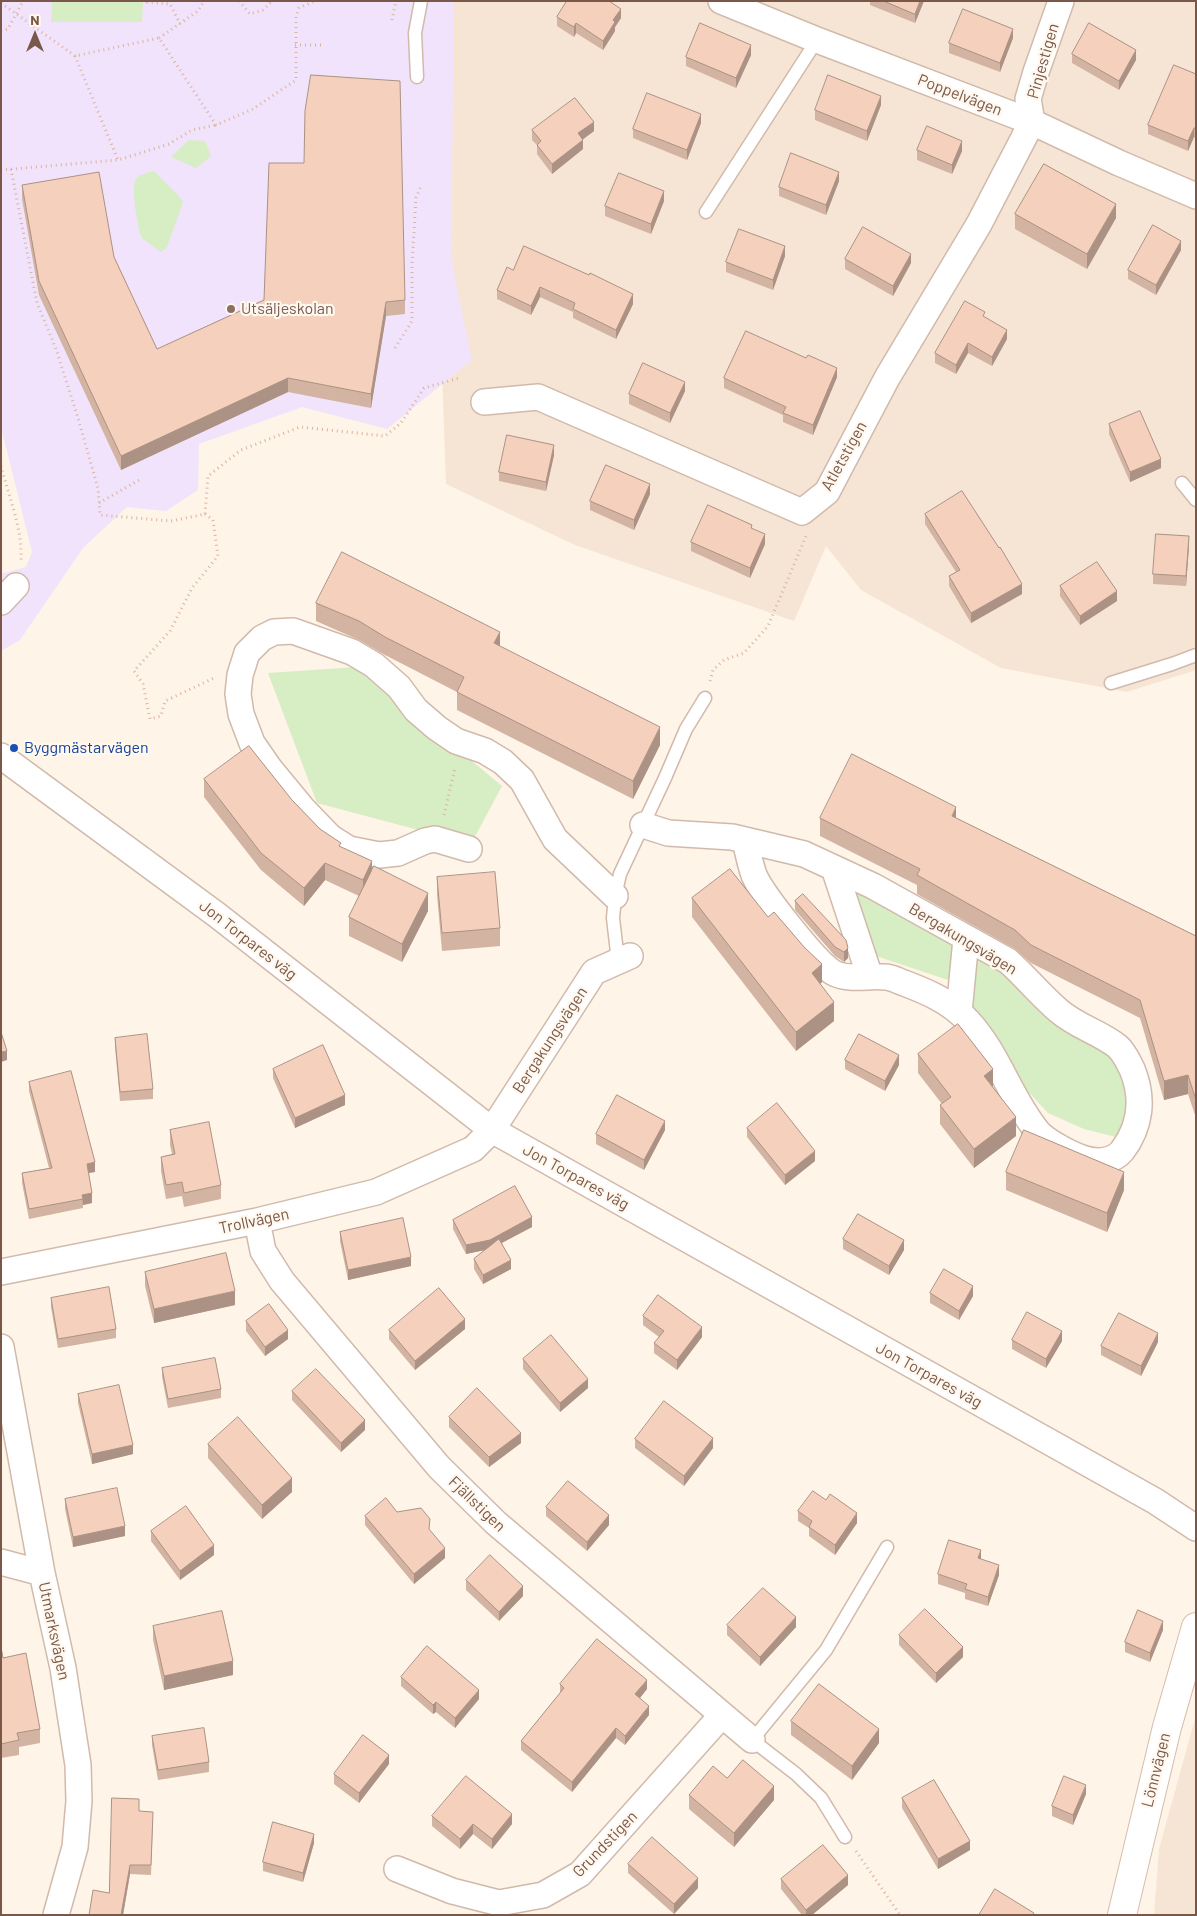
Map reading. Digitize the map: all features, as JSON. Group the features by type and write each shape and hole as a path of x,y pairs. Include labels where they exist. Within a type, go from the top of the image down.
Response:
{"street":[{"name":"Poppelvägen","path":"721,1 817,40 1032,122 1119,163 1196,196"},
{"name":"Pinjestigen","path":"1032,122 1028,99 1061,1"},
{"name":"Atletstigen","path":"802,512 827,492 887,378 979,224 1032,122"},
{"path":"484,402 538,397 802,512"},
{"path":"469,850 434,839 398,853 379,855 349,850 330,837 303,809 270,769 252,743 241,714 238,694 240,675 247,653 262,638 274,632 293,631 352,652 374,666 399,687 416,710 437,728 456,741 485,751 503,762 522,780 555,838 614,896"},
{"name":"Jon Torpares väg","path":"1,756 217,915 492,1130 1155,1501 1196,1528"},
{"name":"Bergakungsvägen","path":"643,825 668,834 702,834 732,837 804,854 873,886 1008,961 1060,1012 1119,1047 1128,1060 1138,1082 1140,1104 1138,1121 1130,1141 1117,1157 1104,1161 1083,1159 1039,1134 1021,1106 985,1041 950,1004 918,988 886,977 851,977 835,974 820,962 768,899 755,876 745,841"},
{"path":"834,868 870,977"},
{"path":"959,1012 966,939"},
{"name":"Bergakungsvägen","path":"492,1130 594,972 624,958"},
{"name":"Trollvägen","path":"1,1272 257,1221 376,1192 473,1149 492,1130"},
{"name":"Fjällstigen","path":"257,1221 263,1251 282,1280 439,1467 505,1532 752,1740"},
{"name":"Utmarksvägen","path":"1,1347 42,1573 63,1668 78,1765 79,1801 74,1847 56,1915"},
{"path":"1,1562 42,1573"},
{"name":"Lönnvägen","path":"1122,1915 1166,1727 1196,1627"},
{"name":"Grundstigen","path":"397,1869 452,1891 498,1903 543,1895 580,1874 722,1715"}],"lane":[{"path":"417,77 415,33 421,1"},
{"path":"706,212 817,40"},
{"path":"1182,483 1196,500"},
{"path":"1111,683 1196,655"},
{"name":"Bergakungsvägen","path":"624,958 613,918 614,896 620,874 686,730 705,698"},
{"path":"752,1740 826,1650 887,1547"},
{"name":"Fjällstigen","path":"752,1740 796,1774 821,1798 845,1837"}],"path":[{"path":"1,31 8,29 23,1"},
{"path":"146,1 144,2 170,4 180,24"},
{"path":"75,56 159,38 198,11 204,1"},
{"path":"239,1 250,14 263,10 272,1"},
{"path":"1,170 118,160 169,144 192,130 216,125 254,109 296,80 296,17 299,8 315,1"},
{"path":"392,20 396,1"},
{"path":"1,3 75,56 118,160"},
{"path":"159,38 216,125"},
{"path":"295,45 324,45"},
{"path":"11,169 37,303 56,349 78,418 98,488 100,515 171,521 204,514 213,520 218,556 192,588 170,631 134,671 143,684 150,719 161,716 165,701 244,663"},
{"path":"395,348 412,321 412,265 416,198 421,186"},
{"path":"204,514 208,476 241,450 300,427 385,436 401,424 424,388 459,378"},
{"path":"1,466 22,547 21,563 11,567 8,594"},
{"path":"99,503 141,479"},
{"path":"705,698 714,670 724,660 744,653 768,626 809,529 802,512"},
{"path":"447,810 456,762"},
{"path":"845,1837 900,1915"}],"shaded area":[{"name":"Utsäljeskolan","path":"1,1 454,1 451,258 472,360 387,429 302,407 199,444 198,490 166,511 127,507 83,548 20,640 1,651 1,574 26,567 32,552 1,427"},
{"path":"419,1 1196,1 1196,670 1127,692 1001,668 861,590 826,546 794,621 575,545 446,484 430,28"},
{"path":"1196,1715 1196,1915 1154,1915 1159,1849"}],"green space":[{"path":"52,1 143,1 142,22 51,22"},
{"path":"189,140 205,141 211,156 196,168 171,157"},
{"path":"154,171 183,202 167,247 161,252 143,239 140,234 134,197 134,183 137,177"},
{"path":"358,667 502,786 471,844 317,803 268,673"},
{"path":"849,885 956,939 954,982 873,955"},
{"path":"973,950 1123,1065 1133,1112 1116,1137 1084,1129 1048,1113 1024,1087 1010,1058 987,1027 965,1004"}],"building":[{"path":"567,1 609,1 621,9 613,20 615,22 603,41 576,23 574,27 557,17"},
{"path":"884,1 920,1 915,14"},
{"path":"963,9 1013,29 1000,63 949,43"},
{"path":"700,23 751,45 736,78 686,57"},
{"path":"1089,23 1136,50 1119,81 1072,54"},
{"path":"1174,65 1196,74 1196,128 1194,128 1188,141 1148,125"},
{"path":"311,75 400,81 405,300 386,302 371,394 288,378 121,456 39,281 22,185 99,172 114,257 157,349 264,300 269,163 304,163 305,111"},
{"path":"828,75 881,96 867,131 815,110"},
{"path":"647,93 701,114 687,150 633,129"},
{"path":"575,98 594,122 578,133 583,140 552,164 537,145 541,141 532,130"},
{"path":"927,126 962,141 952,165 917,150"},
{"path":"791,153 839,172 826,205 779,187"},
{"path":"1044,164 1116,204 1087,254 1015,214"},
{"path":"619,173 664,191 651,224 605,206"},
{"path":"1153,225 1181,241 1156,285 1128,270"},
{"path":"863,227 911,254 893,286 845,259"},
{"path":"739,229 785,246 773,280 726,262"},
{"path":"524,246 589,275 590,273 633,294 616,330 573,309 575,303 540,287 531,306 497,290 507,267 513,270"},
{"path":"965,301 985,312 983,316 1007,330 992,357 968,343 956,365 935,353"},
{"path":"746,331 806,358 808,355 837,368 813,425 783,413 786,407 724,378"},
{"path":"643,363 685,382 670,413 629,394"},
{"path":"1140,411 1161,459 1130,472 1109,424"},
{"path":"507,435 554,445 546,482 499,472"},
{"path":"606,465 650,484 634,520 590,501"},
{"path":"962,491 1000,547 1022,584 971,613 949,576 960,570 925,514"},
{"path":"708,505 752,525 751,528 765,534 750,568 691,542"},
{"path":"1156,534 1189,536 1186,576 1153,574"},
{"path":"342,552 500,632 494,643 660,727 633,781 457,692 464,677 385,637 359,621 316,603"},
{"path":"1097,562 1117,591 1080,616 1060,586"},
{"path":"249,746 292,800 320,829 341,843 339,846 372,861 363,880 325,863 304,888 261,853 204,779"},
{"path":"852,754 956,807 952,816 1196,936 1196,1100 1188,1075 1164,1081 1140,1000 1031,945 1015,930 917,875 920,869 820,818"},
{"path":"374,866 428,893 402,944 349,917"},
{"path":"730,869 768,917 774,912 805,948 822,964 812,973 834,1002 796,1032 692,898"},
{"path":"495,872 500,928 442,933 437,877"},
{"path":"803,894 846,940 848,948 844,952 835,947 795,901"},
{"path":"958,1024 993,1069 984,1076 1016,1117 974,1149 940,1105 951,1097 918,1054"},
{"path":"1,1032 7,1051 1,1052"},
{"path":"147,1034 153,1089 120,1092 115,1038"},
{"path":"859,1034 899,1055 885,1081 845,1060"},
{"path":"323,1045 345,1095 295,1118 273,1069"},
{"path":"71,1071 95,1162 87,1164 92,1193 82,1195 83,1199 29,1209 22,1173 52,1168 29,1082"},
{"path":"617,1095 665,1121 644,1160 596,1134"},
{"path":"777,1103 815,1151 785,1175 747,1128"},
{"path":"209,1122 221,1185 184,1193 182,1182 166,1185 161,1157 175,1154 170,1130"},
{"path":"1024,1130 1124,1172 1107,1213 1006,1172"},
{"path":"515,1186 532,1217 490,1240 466,1245 453,1220"},
{"path":"858,1214 904,1240 889,1266 843,1239"},
{"path":"403,1218 411,1257 348,1270 340,1232"},
{"path":"499,1239 511,1260 483,1275 474,1259"},
{"path":"226,1253 235,1291 154,1309 145,1272"},
{"path":"944,1269 973,1286 959,1311 930,1293"},
{"path":"109,1287 116,1329 58,1339 51,1298"},
{"path":"439,1288 465,1319 415,1361 389,1330"},
{"path":"658,1295 702,1327 677,1360 654,1343 664,1331 643,1316"},
{"path":"269,1304 288,1330 265,1347 246,1321"},
{"path":"1027,1312 1062,1331 1046,1359 1012,1340"},
{"path":"1119,1313 1158,1333 1141,1366 1101,1346"},
{"path":"551,1335 588,1379 560,1403 523,1359"},
{"path":"215,1358 221,1389 168,1399 162,1368"},
{"path":"316,1369 365,1420 341,1443 292,1391"},
{"path":"119,1385 133,1445 92,1454 78,1394"},
{"path":"477,1388 521,1433 489,1457 449,1417"},
{"path":"664,1401 713,1438 684,1476 635,1439"},
{"path":"238,1417 292,1478 262,1505 208,1444"},
{"path":"568,1481 609,1515 587,1542 546,1507"},
{"path":"117,1488 125,1526 73,1537 65,1499"},
{"path":"813,1491 826,1500 830,1494 857,1513 835,1545 809,1527 812,1521 798,1511"},
{"path":"386,1498 397,1512 421,1508 430,1519 429,1529 445,1548 414,1574 365,1516"},
{"path":"186,1506 214,1545 180,1571 151,1531"},
{"path":"949,1540 981,1550 978,1558 999,1565 988,1597 965,1589 967,1584 938,1574"},
{"path":"490,1555 523,1586 499,1612 466,1580"},
{"path":"763,1588 796,1617 760,1657 727,1625"},
{"path":"925,1609 963,1647 936,1673 899,1635"},
{"path":"1138,1610 1163,1621 1150,1653 1125,1642"},
{"path":"222,1611 233,1661 164,1676 153,1626"},
{"path":"597,1639 647,1680 635,1694 649,1706 625,1736 616,1728 572,1782 521,1741 564,1688 560,1684"},
{"path":"427,1646 479,1690 455,1718 436,1702 433,1705 401,1677"},
{"path":"1,1653 3,1658 26,1653 40,1729 17,1733 19,1740 1,1744"},
{"path":"819,1684 879,1729 852,1766 791,1721"},
{"path":"204,1728 209,1762 158,1770 152,1736"},
{"path":"363,1735 389,1755 359,1793 334,1774"},
{"path":"743,1760 774,1786 734,1833 689,1795 713,1766 727,1778"},
{"path":"466,1776 512,1814 492,1839 473,1824 460,1839 432,1816"},
{"path":"1064,1776 1086,1785 1073,1815 1052,1806"},
{"path":"934,1780 970,1841 938,1859 902,1798"},
{"path":"112,1798 139,1799 139,1811 153,1812 151,1865 130,1865 121,1915 89,1915 93,1890 109,1893"},
{"path":"273,1822 314,1834 303,1873 263,1862"},
{"path":"652,1837 698,1878 674,1904 628,1864"},
{"path":"823,1845 848,1875 806,1910 781,1879"},
{"path":"995,1889 1034,1913 1033,1915 979,1915"}],"place":[{"name":"Utsäljeskolan","path":"231,309"},
{"name":"Byggmästarvägen","path":"14,748"}]}
